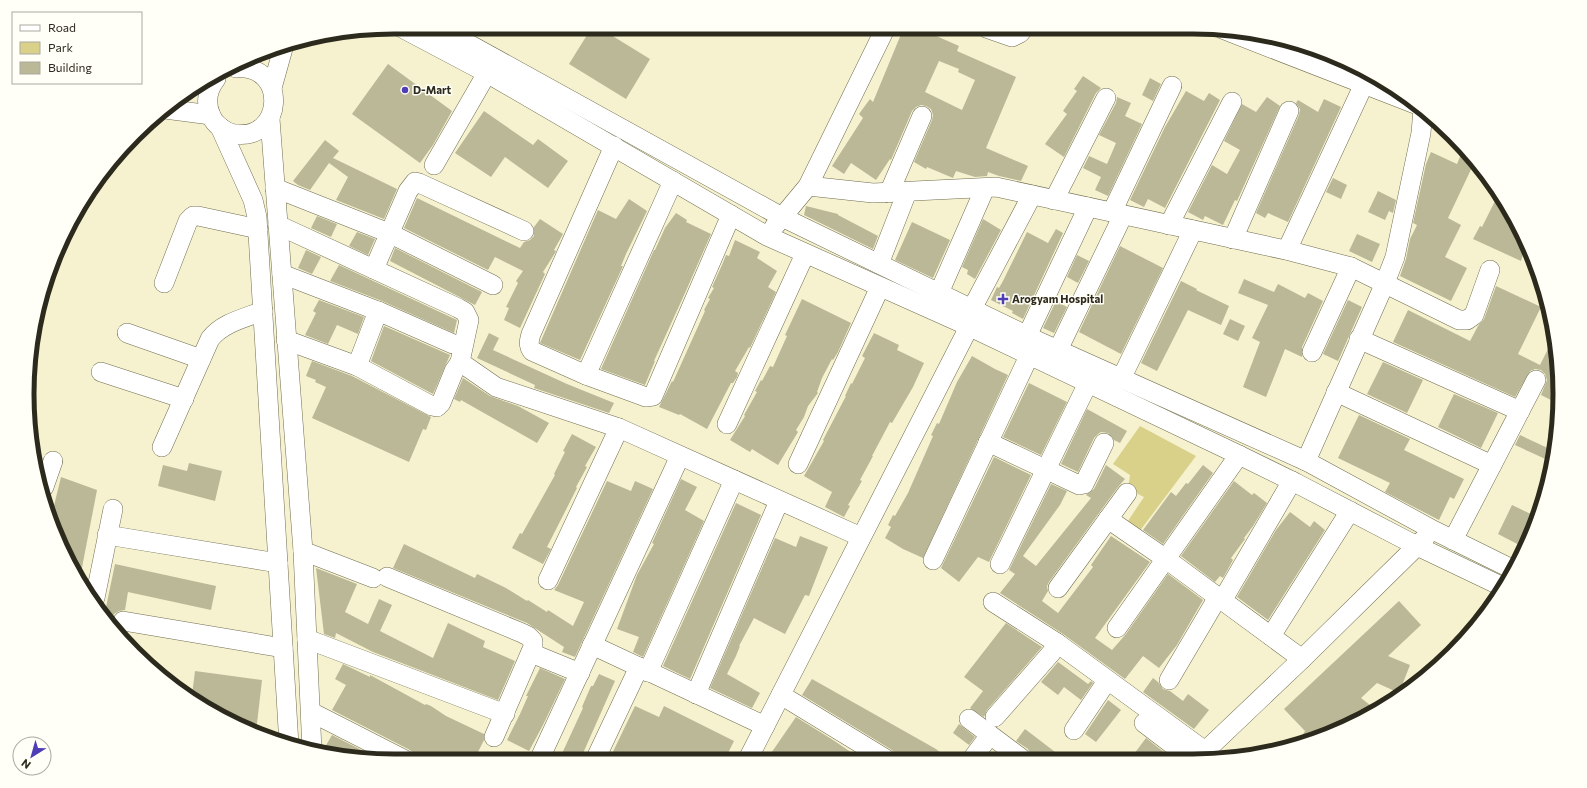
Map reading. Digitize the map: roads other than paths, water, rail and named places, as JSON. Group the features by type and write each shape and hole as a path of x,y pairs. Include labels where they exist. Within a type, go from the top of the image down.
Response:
{"street":[{"path":"413,34 487,73 767,236 880,287 968,320 1027,336 1306,461 1433,530 1509,567"},
{"path":"451,34 782,217 939,293 968,320 1029,356 1239,455 1417,546 1499,584"},
{"path":"767,236 808,186 883,34"},
{"path":"1003,34 1012,37 1018,34"},
{"path":"1276,44 1364,84 1394,96"},
{"path":"272,88 282,52"},
{"path":"172,111 215,121 230,133 241,135 252,133 263,127 270,118 274,108 272,88 266,79 248,65"},
{"path":"434,165 487,73"},
{"path":"212,83 207,96 208,108 253,200 257,212 289,738"},
{"path":"1287,250 1364,84"},
{"path":"1058,350 1172,86"},
{"path":"1054,200 1106,98"},
{"path":"1169,225 1232,102"},
{"path":"1234,239 1289,111"},
{"path":"879,264 898,192 922,116"},
{"path":"1306,461 1385,283 1395,257 1421,133 1422,117"},
{"path":"270,118 303,551 312,744"},
{"path":"614,146 529,341 529,347 532,352 586,375 646,396 652,396 731,215"},
{"path":"586,375 673,181"},
{"path":"374,269 408,191 415,182 524,231"},
{"path":"808,186 873,193 996,187 1287,250 1351,267 1459,320 1467,320 1474,316 1490,270"},
{"path":"275,188 389,233 493,285"},
{"path":"939,293 985,188"},
{"path":"751,754 862,537 968,320 1032,195"},
{"path":"1027,336 1088,207"},
{"path":"164,283 190,218 198,216 258,229"},
{"path":"278,225 444,300 464,312 469,320 460,362 454,371 441,403 437,407 432,406 357,366 286,340"},
{"path":"1121,378 1193,230"},
{"path":"727,424 805,254"},
{"path":"1312,352 1351,267"},
{"path":"282,274 378,311 452,344"},
{"path":"798,464 880,287"},
{"path":"162,447 210,339 223,327 263,311"},
{"path":"357,366 378,311"},
{"path":"127,333 201,359"},
{"path":"1359,339 1520,411"},
{"path":"933,560 1029,356"},
{"path":"460,362 496,387 619,428 862,537"},
{"path":"101,372 184,399"},
{"path":"1453,540 1536,380"},
{"path":"1000,564 1088,383"},
{"path":"1336,392 1492,465"},
{"path":"548,580 619,428"},
{"path":"988,442 1079,486 1084,484 1104,443"},
{"path":"1117,628 1239,455"},
{"path":"542,754 680,456"},
{"path":"45,483 53,461"},
{"path":"598,754 643,669 734,480"},
{"path":"1169,680 1292,481"},
{"path":"1058,588 1127,493"},
{"path":"696,694 779,501"},
{"path":"96,595 113,509"},
{"path":"1271,636 1350,511"},
{"path":"1108,519 1166,558 1302,659"},
{"path":"1199,754 1302,659 1433,530"},
{"path":"108,535 278,563"},
{"path":"303,551 380,578 528,636 533,641 531,653 494,737"},
{"path":"993,602 1194,754"},
{"path":"123,621 283,648"},
{"path":"307,639 505,714"},
{"path":"592,645 765,726"},
{"path":"995,717 1055,648"},
{"path":"531,653 580,673"},
{"path":"1074,730 1104,685"},
{"path":"781,695 878,754"},
{"path":"311,712 394,754"},
{"path":"969,719 1016,754"},
{"path":"976,754 990,735"}],"place":[{"name":"D-Mart","path":"405,90"},
{"name":"Arogyam Hospital","path":"1003,299"}]}
